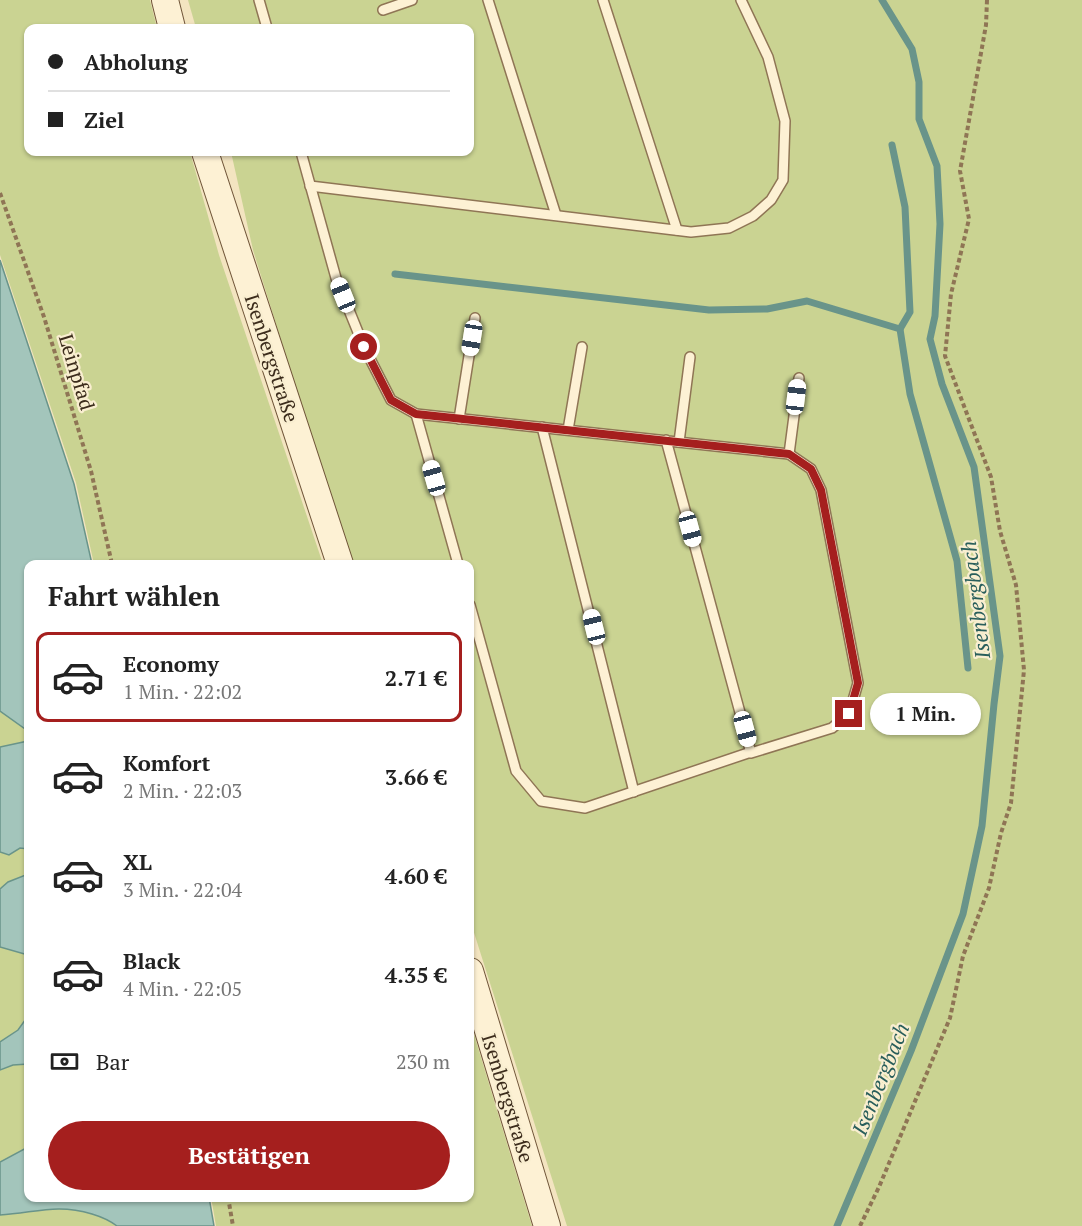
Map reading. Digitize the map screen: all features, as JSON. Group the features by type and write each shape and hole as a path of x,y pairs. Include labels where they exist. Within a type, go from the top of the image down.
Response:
{"main road":[{"path":"165,0 171,24"},
{"name":"Isenbergstraße","path":"206,156 339,560"},
{"name":"Isenbergstraße","path":"474,984 547,1226"}],"lane":[{"path":"259,0 266,24"},
{"path":"383,10 412,0"},
{"path":"488,0 556,215"},
{"path":"603,0 676,230"},
{"path":"310,186 676,230 729,228 753,216 771,200 783,180 785,121 768,57 741,0"},
{"path":"302,156 336,278 364,347 391,400 416,414 789,454 811,469 821,490 858,683 849,714 832,728 751,752 585,808 541,801 516,771 474,619"},
{"path":"459,418 475,318"},
{"path":"568,430 582,347"},
{"path":"679,442 690,357"},
{"path":"789,454 799,378"},
{"path":"416,414 457,560"},
{"path":"542,427 634,792"},
{"path":"666,440 751,752"}],"path":[{"path":"860,1226 879,1187 950,1018 963,956 989,888 1001,833 1011,803 1024,670 1016,585 1000,531 991,477 945,356 951,294 969,219 960,171 986,25 987,0"},
{"name":"Leinpfad","path":"0,193 54,350 91,471 111,560"},
{"path":"229,1202 233,1226"}],"green space":[{"path":"0,0 150,0 156,24 24,24 24,156 191,156 219,255 322,560 93,560 76,483 0,255"},
{"path":"188,0 1082,0 1082,1226 567,1226 474,933 474,560 352,560 253,250 232,156 474,156 474,24 195,24"},
{"path":"0,625 24,713 24,1202 124,1202 129,1226 0,1226"},
{"path":"474,1034 532,1226 216,1226 212,1202 474,1202"}],"water":[{"path":"0,260 74,484 91,560 24,560 24,728 0,711"},
{"path":"24,742 24,848 20,848 9,855 0,852 0,747"},
{"path":"24,876 24,954 0,947 0,889 8,882"},
{"path":"24,1022 24,1064 13,1065 0,1070 0,1042 18,1030"},
{"path":"24,1149 24,1202 210,1202 214,1226 117,1226 96,1215 67,1209 0,1215 0,1162"}],"waterway":[{"name":"Isenbergbach","path":"837,1226 911,1051 963,914 982,826 1000,656 974,467 942,384 930,339 935,316 940,224 937,166 919,119 919,82 912,49 882,0"},
{"path":"892,145 905,207 910,312 900,329"},
{"path":"395,274 709,310 767,309 807,301 900,329 910,394 957,561 968,668"}],"route":[{"path":"364,347 391,400 416,414 789,454 811,469 821,490 858,683 849,714"}]}
